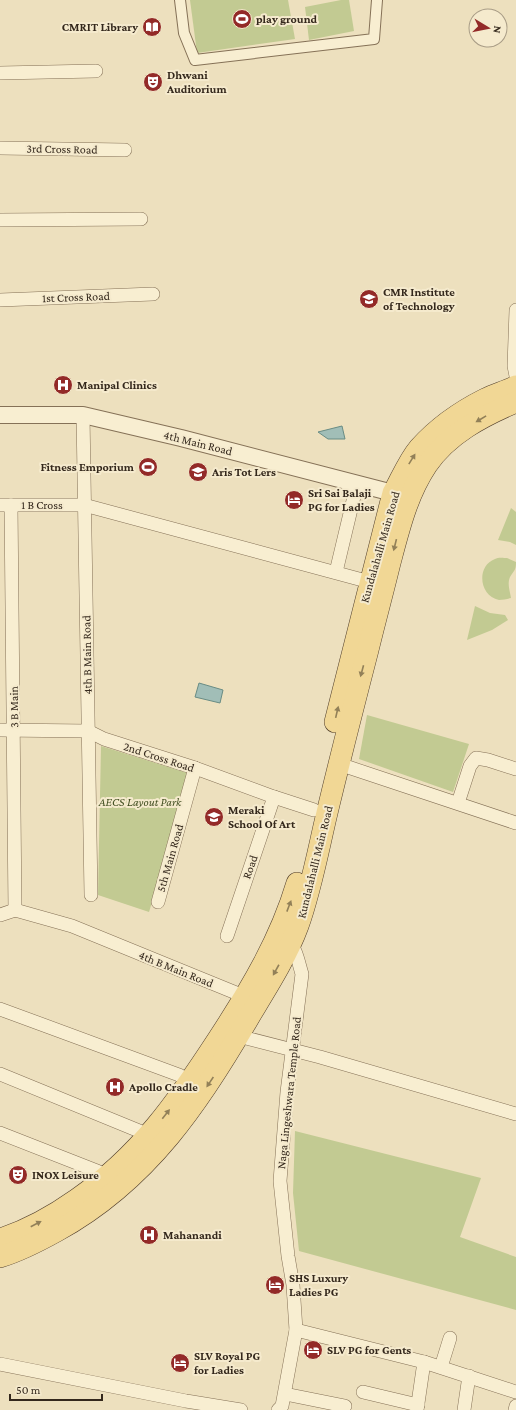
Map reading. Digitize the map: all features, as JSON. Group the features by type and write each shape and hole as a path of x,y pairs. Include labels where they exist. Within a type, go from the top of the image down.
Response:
{"main road":[{"name":"Kundalahalli Main Road","path":"0,1257 37,1242 69,1224 98,1206 133,1176 182,1122 211,1081 238,1036 284,940 291,901 300,872 344,683 394,494 418,449 430,438 452,419 468,408 486,398 516,386"},
{"name":"Kundalahalli Main Road","path":"0,1239 29,1228 59,1212 107,1176 149,1135 190,1082 305,906 339,764 399,531 411,494 427,464 440,450 476,421 516,402"}],"street":[{"path":"180,0 184,33 195,60 374,39 377,0"},
{"path":"0,73 96,71"},
{"name":"3rd Cross Road","path":"0,148 125,150"},
{"path":"0,220 141,219"},
{"name":"1st Cross Road","path":"0,300 153,294"},
{"path":"516,310 514,366 516,376"},
{"name":"4th Main Road","path":"0,415 83,415 181,438 394,494"},
{"name":"4th B Main Road","path":"83,415 91,895"},
{"path":"336,572 357,484"},
{"name":"1 B Cross","path":"6,505 84,505"},
{"name":"3 B Main","path":"6,505 14,730 15,910"},
{"path":"84,505 370,582"},
{"name":"2nd Cross Road","path":"0,730 88,731 104,739 195,768 314,810"},
{"path":"458,803 470,766 476,758 488,760 516,769"},
{"path":"339,764 516,822"},
{"name":"5th Main Road","path":"158,902 195,768"},
{"name":"Road","path":"226,936 274,797"},
{"path":"0,915 15,910"},
{"name":"4th B Main Road","path":"15,910 72,926 246,997"},
{"name":"Naga Lingeshwara Temple Road","path":"284,940 297,958 302,974 287,1092 280,1181 288,1256 293,1285 296,1330"},
{"path":"0,1009 179,1075 190,1082"},
{"path":"238,1036 320,1056 516,1114"},
{"path":"0,1074 149,1135"},
{"path":"0,1133 107,1176"},
{"path":"278,1410 282,1406 285,1394 296,1330 442,1367 516,1392"},
{"path":"442,1367 450,1338"},
{"path":"363,1392 417,1408 424,1362"},
{"path":"0,1364 242,1410"},
{"path":"464,1410 469,1376"},
{"path":"285,1394 345,1406"},
{"path":"515,1410 516,1406"}],"green space":[{"name":"play ground","path":"190,0 288,0 295,39 197,53"},
{"path":"341,0 349,0 354,31 309,40 305,7"},
{"path":"511,508 516,512 516,545 510,542 498,540"},
{"path":"507,558 516,562 515,569 509,582 511,598 499,600 487,593 482,581 483,574 489,563 495,559"},
{"path":"475,606 490,613 505,615 508,620 492,630 467,640"},
{"path":"367,715 469,744 453,792 359,759"},
{"name":"AECS Layout Park","path":"101,746 191,774 149,912 98,895"},
{"path":"295,1131 481,1178 460,1237 516,1257 516,1310 299,1251 293,1193"}],"water":[{"path":"342,426 345,439 328,439 318,432"},
{"path":"199,683 223,690 220,703 195,697"}],"place":[{"name":"play ground","path":"242,19"},
{"name":"CMRIT Library","path":"152,27"},
{"name":"Dhwani Auditorium","path":"153,82"},
{"name":"CMR Institute of Technology","path":"369,299"},
{"name":"Manipal Clinics","path":"63,385"},
{"name":"Fitness Emporium","path":"148,467"},
{"name":"Aris Tot Lers","path":"198,472"},
{"name":"Sri Sai Balaji PG for Ladies","path":"294,500"},
{"name":"Meraki School Of Art","path":"214,817"},
{"name":"Apollo Cradle","path":"115,1087"},
{"name":"INOX Leisure","path":"18,1175"},
{"name":"Mahanandi","path":"149,1235"},
{"name":"SHS Luxury Ladies PG","path":"275,1285"},
{"name":"SLV PG for Gents","path":"313,1350"},
{"name":"SLV Royal PG for Ladies","path":"180,1363"}]}
